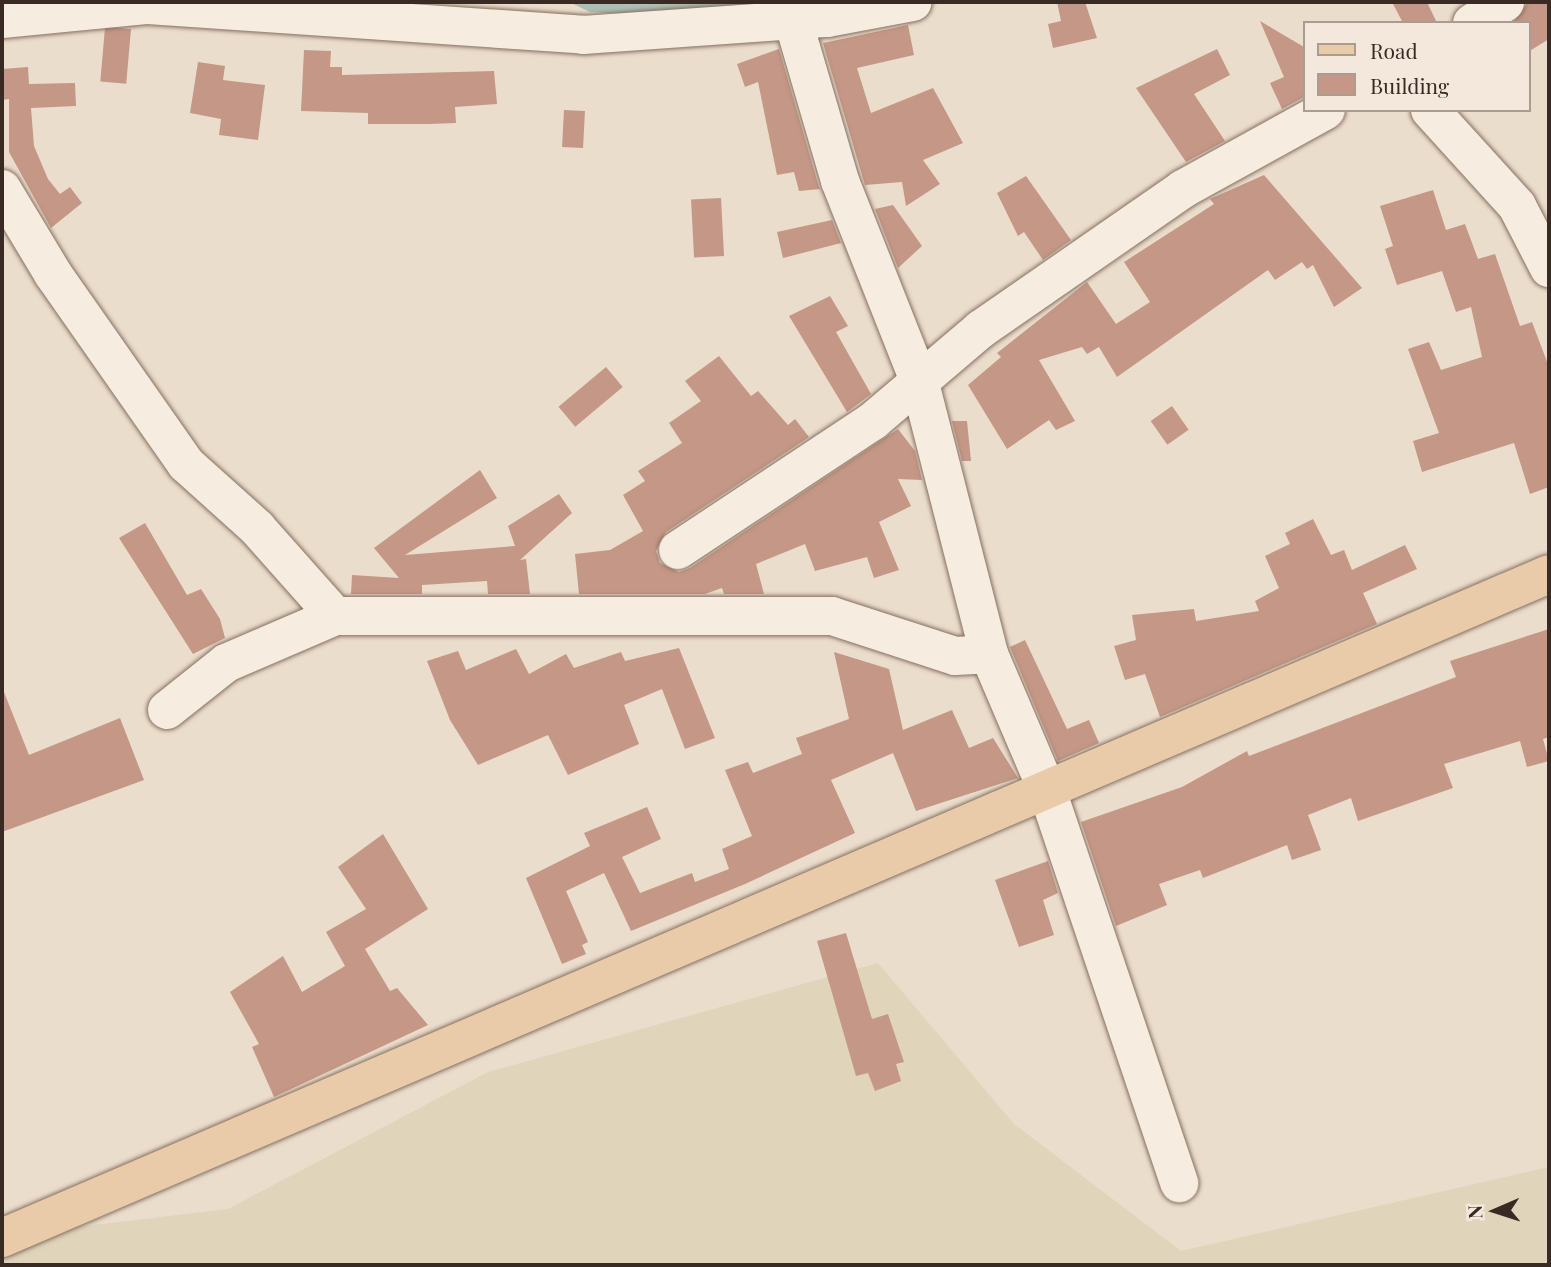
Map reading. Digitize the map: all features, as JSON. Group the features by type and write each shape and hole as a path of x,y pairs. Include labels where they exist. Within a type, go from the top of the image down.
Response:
{"main road":[{"path":"2,1238 1549,574"}],"street":[{"path":"2,19 148,5 583,35 793,20 913,2"},
{"path":"1475,21 1505,2"},
{"path":"793,20 840,181 920,383 989,654 1047,790 1180,1183"},
{"path":"678,550 920,383 981,329 1183,189 1322,112"},
{"path":"1432,112 1517,205 1549,268"},
{"path":"2,189 53,274 186,464 257,528 335,616"},
{"path":"167,710 226,663 335,616 832,616 955,656 989,654"}],"shaded area":[{"path":"569,2 783,2 642,15 590,12"},
{"path":"878,963 1014,1124 1181,1251 1549,1167 1549,1265 2,1265 2,1236 228,1209 488,1072"}],"building":[{"path":"1057,2 1085,2 1097,38 1053,48 1048,24 1061,21"},
{"path":"1392,2 1427,2 1436,21 1402,21"},
{"path":"1528,2 1549,2 1549,39 1530,51 1530,21 1514,21"},
{"path":"1260,21 1302,46 1302,98 1282,109 1270,83 1284,77"},
{"path":"908,25 914,55 857,68 871,113 933,88 963,143 923,160 940,184 906,206 902,182 865,185 823,43"},
{"path":"105,27 131,29 126,84 100,82"},
{"path":"779,49 820,189 799,191 794,172 777,175 758,82 745,87 737,64"},
{"path":"1217,49 1230,75 1194,94 1225,141 1186,162 1136,88"},
{"path":"304,50 331,51 330,67 342,67 342,75 494,71 497,104 455,107 456,123 430,124 368,124 368,113 301,111"},
{"path":"198,62 225,66 223,80 265,85 258,140 219,135 221,119 190,113"},
{"path":"28,67 29,84 75,83 76,106 31,108 34,146 48,179 60,194 70,187 82,203 51,228 9,152 9,99 2,100 2,69"},
{"path":"564,110 585,111 583,148 562,147"},
{"path":"1264,175 1362,288 1334,307 1313,265 1307,269 1302,262 1275,280 1268,270 1117,377 1099,347 1087,354 1082,347 1039,360 1075,421 1056,430 1049,420 1007,449 968,385 1001,357 997,353 1087,282 1116,324 1150,302 1124,262 1214,204 1210,199"},
{"path":"1026,176 1071,240 1043,260 1024,232 1018,236 997,193"},
{"path":"1433,190 1446,230 1465,224 1478,259 1495,254 1520,326 1532,322 1549,367 1549,487 1530,494 1514,443 1422,472 1413,441 1439,433 1408,349 1429,342 1441,370 1482,357 1471,307 1456,312 1442,271 1397,285 1385,249 1393,246 1380,206"},
{"path":"721,198 724,256 694,257 691,200"},
{"path":"893,205 922,246 898,268 875,209"},
{"path":"832,220 841,243 783,258 777,232"},
{"path":"830,296 848,326 836,332 871,394 847,412 789,316"},
{"path":"719,356 751,396 758,391 788,425 795,419 809,437 666,532 656,551 660,563 679,572 690,568 898,429 915,451 922,480 898,479 911,506 879,522 899,570 874,578 867,557 815,571 805,544 756,564 764,594 724,594 722,588 705,594 579,594 575,554 610,550 643,531 623,495 645,481 638,471 682,443 669,423 701,401 685,381"},
{"path":"606,367 623,387 575,427 559,407"},
{"path":"1172,406 1189,430 1167,445 1151,421"},
{"path":"952,421 967,421 971,461 962,461"},
{"path":"480,470 497,498 405,555 515,546 508,526 559,494 572,513 520,560 526,559 530,594 488,594 487,581 422,585 422,594 351,594 352,575 399,578 374,548"},
{"path":"1313,519 1331,555 1344,550 1352,570 1405,545 1417,569 1363,593 1377,624 1160,717 1145,674 1125,680 1114,646 1136,640 1132,615 1194,609 1196,621 1259,611 1255,601 1279,588 1265,556 1290,544 1285,533"},
{"path":"145,523 187,595 201,589 220,619 225,638 193,654 119,538"},
{"path":"1549,629 1549,737 1543,739 1549,761 1527,767 1520,741 1444,764 1453,788 1358,821 1351,798 1308,815 1321,850 1292,860 1287,845 1203,878 1200,870 1159,884 1167,905 1116,926 1081,822 1182,787 1247,751 1249,756 1456,677 1450,661"},
{"path":"1025,640 1067,729 1089,720 1099,743 1058,761 1010,647"},
{"path":"679,648 715,738 685,749 662,689 624,705 639,744 568,775 548,735 478,765 450,720 427,661 458,651 466,670 516,649 529,674 566,654 574,668 621,652 625,661"},
{"path":"834,652 889,669 903,730 952,710 969,748 993,738 1018,778 916,811 893,753 831,780 855,833 745,884 631,931 604,873 566,891 588,942 582,945 586,954 562,964 526,878 590,846 584,833 647,807 661,839 622,857 640,893 692,873 695,882 729,869 722,849 752,836 725,770 748,762 753,773 802,754 796,738 849,719"},
{"path":"2,687 29,755 120,718 144,780 2,832"},
{"path":"383,834 428,909 365,949 390,991 397,988 428,1025 274,1097 252,1047 259,1044 230,992 283,956 302,992 345,966 326,932 366,909 338,867"},
{"path":"1048,861 1058,893 1043,900 1054,935 1019,947 995,880"},
{"path":"846,933 872,1019 888,1014 904,1062 896,1064 901,1081 875,1091 868,1073 856,1076 817,941"}]}
